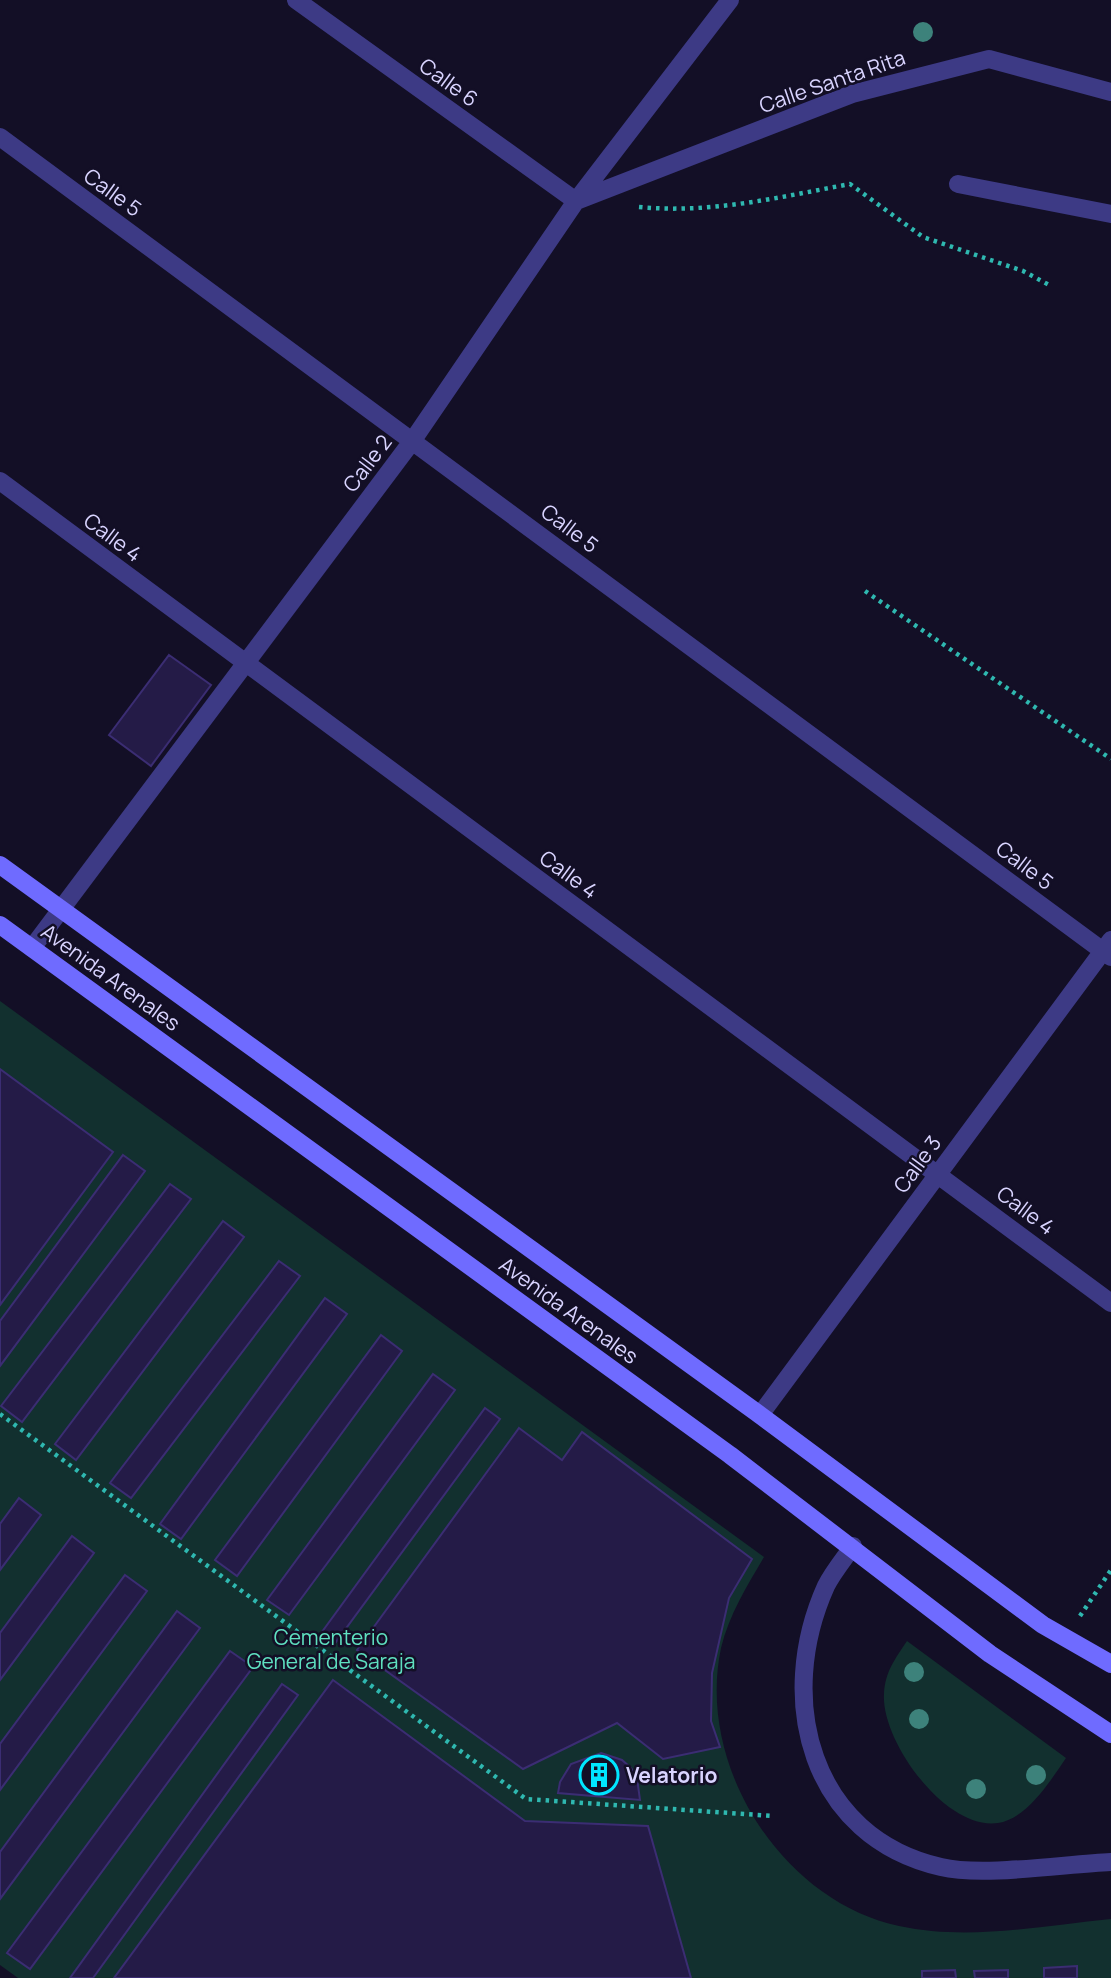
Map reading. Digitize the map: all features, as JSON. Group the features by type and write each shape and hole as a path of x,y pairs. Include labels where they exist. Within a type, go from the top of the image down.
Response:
{"street":[{"name":"Calle 6","path":"296,0 576,201"},
{"name":"Calle 2","path":"32,948 412,440 576,201 730,0"},
{"name":"Calle Santa Rita","path":"576,201 852,94 989,58 1111,92"},
{"name":"Calle 5","path":"0,137 1108,949"},
{"path":"958,184 1111,214"},
{"name":"Calle 4","path":"0,481 1111,1303"},
{"name":"Avenida Arenales","path":"0,865 1065,1638 1111,1664"},
{"name":"Avenida Arenales","path":"0,925 853,1546 990,1654 1111,1734"},
{"name":"Calle 3","path":"760,1415 938,1173 1108,949"},
{"path":"853,1546 827,1584 813,1621 804,1714 815,1759 831,1793 847,1815 891,1849 944,1868 972,1870 1111,1862"}],"path":[{"path":"631,206 671,210 754,203 850,184 923,237 1023,271 1051,286"},
{"path":"865,591 1111,759"},
{"path":"0,1414 526,1799 773,1816"},
{"path":"1065,1638 1111,1570"}],"green space":[{"name":"Cementerio General de Saraja","path":"0,1001 764,1557 734,1612 721,1648 717,1693 722,1738 735,1781 757,1822 785,1858 818,1889 857,1912 899,1926 925,1930 1005,1931 1111,1919 1111,1978 18,1978 0,1965"},
{"path":"907,1641 1066,1758 1037,1797 1019,1814 998,1823 978,1822 958,1813 938,1798 905,1758 893,1735 886,1713 884,1694 889,1672"}],"building":[{"path":"169,655 211,685 151,766 109,735"},
{"path":"0,1069 113,1152 0,1305"},
{"path":"123,1155 145,1171 0,1366 0,1321"},
{"path":"170,1184 191,1199 22,1422 1,1406"},
{"path":"223,1221 244,1237 76,1460 55,1444"},
{"path":"279,1261 300,1276 131,1498 110,1483"},
{"path":"325,1298 347,1314 181,1539 160,1524"},
{"path":"381,1335 402,1351 237,1576 215,1560"},
{"path":"433,1374 455,1390 289,1615 267,1600"},
{"path":"485,1408 500,1419 333,1646 319,1636"},
{"path":"519,1428 562,1460 582,1432 752,1559 729,1598 712,1673 711,1721 720,1747 663,1759 617,1723 523,1769 357,1650"},
{"path":"19,1498 41,1515 0,1570 0,1524"},
{"path":"72,1536 94,1553 0,1680 0,1633"},
{"path":"125,1575 147,1591 0,1790 0,1744"},
{"path":"177,1611 200,1628 0,1899 0,1852"},
{"path":"230,1651 253,1667 30,1969 7,1953"},
{"path":"333,1680 525,1821 648,1826 691,1978 114,1978"},
{"path":"282,1684 298,1695 93,1978 70,1978"},
{"name":"Velatorio","path":"601,1753 622,1760 631,1768 637,1778 640,1800 558,1793 560,1782 571,1764"},
{"path":"1077,1966 1077,1978 1044,1978 1044,1968"},
{"path":"955,1970 956,1978 922,1978 922,1971"},
{"path":"1008,1970 1008,1978 975,1978 974,1971"}],"place":[{"name":"Velatorio","path":"599,1775"}]}
